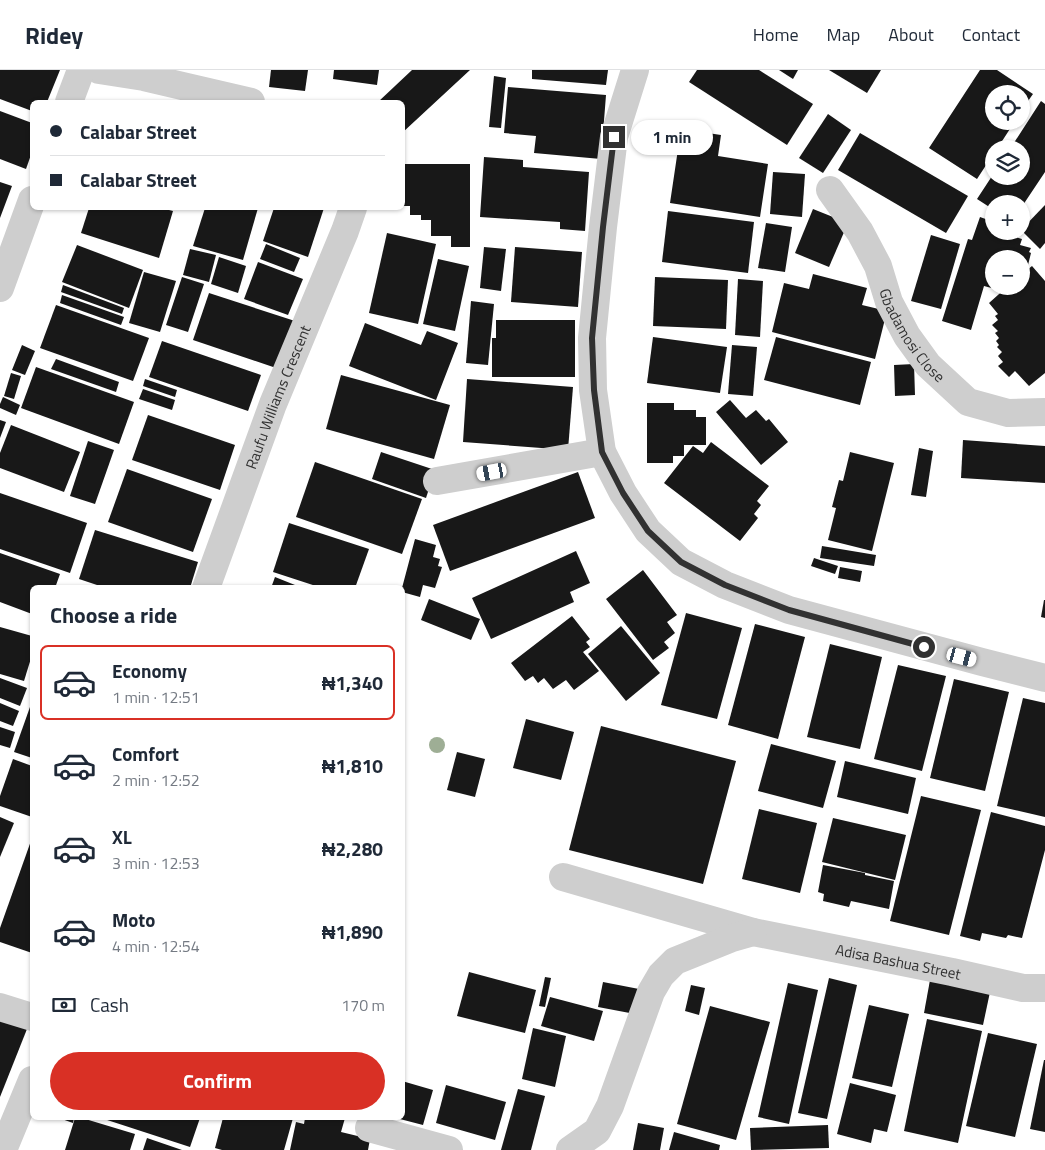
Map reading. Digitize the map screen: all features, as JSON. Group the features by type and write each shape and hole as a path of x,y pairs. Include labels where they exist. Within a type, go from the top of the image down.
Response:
{"street":[{"path":"70,100 81,70"},
{"path":"99,70 144,77 242,100"},
{"path":"635,70 614,137 592,338 594,390 602,452 623,493 648,531 681,562 725,585 789,610 1045,678"},
{"name":"Gbadamosi Close","path":"830,190 860,232 878,266 889,302 907,336 928,365 968,402 1008,413 1045,412"},
{"path":"0,288 30,206"},
{"name":"Raufu Williams Crescent","path":"207,585 273,404 352,210"},
{"path":"437,481 602,452"},
{"name":"Adisa Bashua Street","path":"563,877 753,932 1023,988 1045,988"},
{"path":"570,1150 597,1131 602,1123 610,1106 651,992 661,975 675,961 732,938 753,932"},
{"path":"0,1007 30,1016"},
{"path":"3,1150 30,1085"},
{"path":"369,1128 448,1150"}],"building":[{"path":"0,70 60,70 48,100 30,100 30,110 0,99"},
{"path":"271,70 308,70 305,91 269,87"},
{"path":"334,70 379,70 377,85 333,79"},
{"path":"412,70 470,70 405,130 405,100 380,100"},
{"path":"532,70 608,70 606,85 532,79"},
{"path":"697,70 759,70 813,104 787,145 689,82"},
{"path":"779,70 798,70 793,79"},
{"path":"829,70 881,70 867,93"},
{"path":"980,70 997,70 1020,85 985,85 985,130 1009,130 1003,140 985,140 985,167 977,179 929,148"},
{"path":"494,76 506,78 501,128 489,127"},
{"path":"508,87 606,95 601,159 534,153 536,136 504,133"},
{"path":"1041,101 1045,104 1045,172 1030,195 985,195 985,204 977,199 986,185 1030,185 1030,140 1016,140 1022,130 1030,130 1030,118"},
{"path":"0,111 30,122 30,158 26,169 0,159"},
{"path":"828,114 851,130 823,173 799,158"},
{"path":"681,129 721,135 718,156 768,164 760,217 670,203"},
{"path":"860,133 968,196 946,233 838,170"},
{"path":"484,157 523,160 523,167 589,172 585,231 560,229 560,222 480,217"},
{"path":"405,164 470,164 470,247 451,247 451,236 431,236 431,220 421,220 421,215 410,215 410,206 405,206"},
{"path":"773,172 805,174 802,217 770,214"},
{"path":"0,182 12,186 0,218"},
{"path":"1045,205 1045,243 1040,249 1030,239 1030,221"},
{"path":"813,209 848,223 829,267 795,253"},
{"path":"88,210 173,211 159,258 81,233"},
{"path":"204,210 257,210 243,260 193,246"},
{"path":"273,210 323,210 308,257 263,241"},
{"path":"668,211 754,222 748,273 662,262"},
{"path":"980,217 985,219 985,240 1022,240 1020,245 1031,248 1030,250 985,250 985,286 971,330 942,321 968,239 972,240"},
{"path":"766,223 792,227 785,272 758,268"},
{"path":"387,233 436,244 418,324 369,313"},
{"path":"931,235 960,244 941,309 911,301"},
{"path":"266,244 300,258 294,272 260,259"},
{"path":"77,245 143,270 129,308 62,282"},
{"path":"484,247 506,249 501,291 480,288"},
{"path":"515,247 582,252 578,307 511,302"},
{"path":"190,249 216,255 209,282 183,275"},
{"path":"219,257 246,266 238,293 211,284"},
{"path":"438,259 469,266 455,331 423,324"},
{"path":"258,262 303,279 288,315 244,299"},
{"path":"1032,266 1045,281 1045,373 1029,386 1015,371 1009,377 998,366 1003,362 998,356 1002,352 997,347 999,345 996,341 999,338 995,333 998,331 992,325 998,320 995,316 998,314 989,303 998,295 1030,295 1030,268"},
{"path":"144,272 176,281 160,332 129,323"},
{"path":"813,274 867,288 862,305 887,311 875,359 772,332 784,283 809,289"},
{"path":"182,277 204,284 188,332 166,325"},
{"path":"655,277 728,280 726,329 653,326"},
{"path":"738,279 763,281 760,337 735,335"},
{"path":"63,285 124,308 122,314 61,292"},
{"path":"209,293 295,321 279,369 193,340"},
{"path":"62,295 124,317 121,325 60,303"},
{"path":"471,301 494,304 488,365 466,363"},
{"path":"56,305 149,338 133,381 40,348"},
{"path":"496,320 575,320 575,377 492,377 492,338 496,338"},
{"path":"365,323 421,345 427,331 458,343 436,400 349,366"},
{"path":"653,337 727,347 720,393 647,383"},
{"path":"776,337 871,362 860,405 764,380"},
{"path":"162,341 261,375 248,411 149,377"},
{"path":"22,345 35,351 25,375 12,370"},
{"path":"732,345 757,347 753,396 728,394"},
{"path":"56,359 119,382 116,392 51,369"},
{"path":"914,364 915,395 895,396 894,365"},
{"path":"36,367 134,402 119,444 21,408"},
{"path":"11,373 21,376 14,399 4,396"},
{"path":"341,375 450,405 434,459 326,429"},
{"path":"145,379 177,390 175,397 143,386"},
{"path":"467,379 573,387 568,450 463,442"},
{"path":"143,389 175,400 172,410 139,399"},
{"path":"3,397 20,405 16,415 0,408"},
{"path":"730,400 746,418 756,410 766,421 769,419 788,442 761,465 716,412"},
{"path":"647,403 674,403 674,410 696,410 696,417 706,417 706,445 684,445 684,456 673,456 673,463 647,463"},
{"path":"148,415 235,445 220,490 132,460"},
{"path":"0,420 6,422 0,438"},
{"path":"11,425 80,452 64,492 0,468 0,453"},
{"path":"963,440 1045,446 1045,483 961,478"},
{"path":"88,441 114,450 95,504 70,496"},
{"path":"711,442 769,486 757,501 761,505 754,514 758,518 740,541 664,483 693,446 703,453"},
{"path":"919,448 933,451 926,497 911,495"},
{"path":"381,452 435,470 426,498 372,479"},
{"path":"850,452 894,463 872,551 828,540 836,508 832,507 839,480 843,481"},
{"path":"315,462 422,499 402,554 296,517"},
{"path":"127,469 212,499 193,552 108,522"},
{"path":"578,472 595,518 450,571 433,525"},
{"path":"0,493 87,523 70,573 0,549"},
{"path":"289,523 369,549 356,585 313,585 273,572"},
{"path":"95,530 198,562 191,585 97,585 79,579"},
{"path":"415,539 436,545 433,557 440,559 438,566 442,567 435,588 423,585 420,597 405,593 405,585 403,585"},
{"path":"822,546 876,555 874,566 820,558"},
{"path":"576,551 590,583 570,592 574,602 491,639 472,598"},
{"path":"0,553 60,574 56,585 30,585 30,613 0,602"},
{"path":"814,558 838,566 835,574 811,566"},
{"path":"840,567 862,571 860,582 838,578"},
{"path":"643,570 677,615 667,622 675,633 664,642 669,648 653,660 606,599"},
{"path":"275,577 295,585 272,585"},
{"path":"429,599 480,619 471,640 421,620"},
{"path":"1045,600 1045,618 1041,617"},
{"path":"686,613 742,628 717,719 661,705"},
{"path":"572,616 590,639 586,642 590,647 583,652 599,671 574,690 566,680 553,689 544,678 538,683 533,676 525,681 511,663"},
{"path":"755,624 805,637 778,739 728,725"},
{"path":"621,626 660,673 626,701 588,654"},
{"path":"0,627 30,635 30,662 24,681 0,674"},
{"path":"830,644 882,657 860,749 807,737"},
{"path":"898,665 946,676 922,771 874,759"},
{"path":"0,678 27,688 20,706 0,698"},
{"path":"954,679 1009,692 985,791 930,778"},
{"path":"1023,698 1045,703 1045,817 997,806"},
{"path":"0,703 19,711 13,726 0,721"},
{"path":"30,707 30,757 14,752"},
{"path":"526,719 574,732 561,780 513,768"},
{"path":"601,726 736,761 703,884 569,850"},
{"path":"0,727 15,732 10,748 0,745"},
{"path":"771,744 836,761 823,808 758,791"},
{"path":"457,752 485,759 475,797 447,790"},
{"path":"13,759 30,765 30,816 0,806 0,796"},
{"path":"845,761 916,778 908,814 837,797"},
{"path":"921,796 981,810 949,935 890,921"},
{"path":"759,809 817,823 800,893 742,879"},
{"path":"991,812 1045,826 1045,850 1022,938 1008,935 1006,938 982,933 980,941 960,936"},
{"path":"0,817 14,823 0,857"},
{"path":"833,818 906,835 895,880 822,862"},
{"path":"30,844 30,952 0,942 0,928"},
{"path":"823,865 894,881 889,909 851,901 849,907 823,901 824,894 818,892"},
{"path":"469,972 536,990 525,1033 457,1016"},
{"path":"545,977 551,978 545,1007 539,1006"},
{"path":"829,978 857,985 827,1119 798,1113"},
{"path":"930,980 990,992 983,1025 924,1013"},
{"path":"603,982 639,989 635,1014 598,1007"},
{"path":"788,983 818,990 789,1124 758,1117"},
{"path":"691,985 705,988 699,1015 685,1011"},
{"path":"550,997 603,1011 594,1041 541,1026"},
{"path":"869,1005 909,1014 892,1087 852,1078"},
{"path":"710,1006 770,1022 736,1140 677,1124"},
{"path":"0,1019 27,1029 0,1097"},
{"path":"927,1019 982,1031 958,1143 904,1131"},
{"path":"533,1028 566,1036 555,1087 522,1079"},
{"path":"988,1033 1037,1044 1015,1137 966,1126"},
{"path":"1045,1060 1045,1132 1030,1129"},
{"path":"405,1082 433,1090 423,1125 404,1120"},
{"path":"850,1083 896,1095 887,1132 874,1129 871,1143 837,1134"},
{"path":"446,1085 506,1102 495,1140 436,1123"},
{"path":"518,1089 545,1096 531,1150 501,1150"},
{"path":"74,1120 89,1120 135,1134 130,1150 65,1150"},
{"path":"107,1120 199,1120 190,1147"},
{"path":"222,1120 292,1120 284,1150 222,1150 215,1148"},
{"path":"305,1120 344,1120 341,1132 370,1139 368,1150 290,1150 296,1122 304,1124"},
{"path":"638,1123 664,1128 660,1150 633,1150"},
{"path":"828,1125 829,1148 751,1150 750,1128"},
{"path":"674,1132 720,1145 719,1150 669,1150"},
{"path":"147,1138 182,1150 143,1150"}],"route":[{"path":"614,137 592,338 594,390 602,452 623,493 648,531 681,562 725,585 789,610 924,647"}]}
